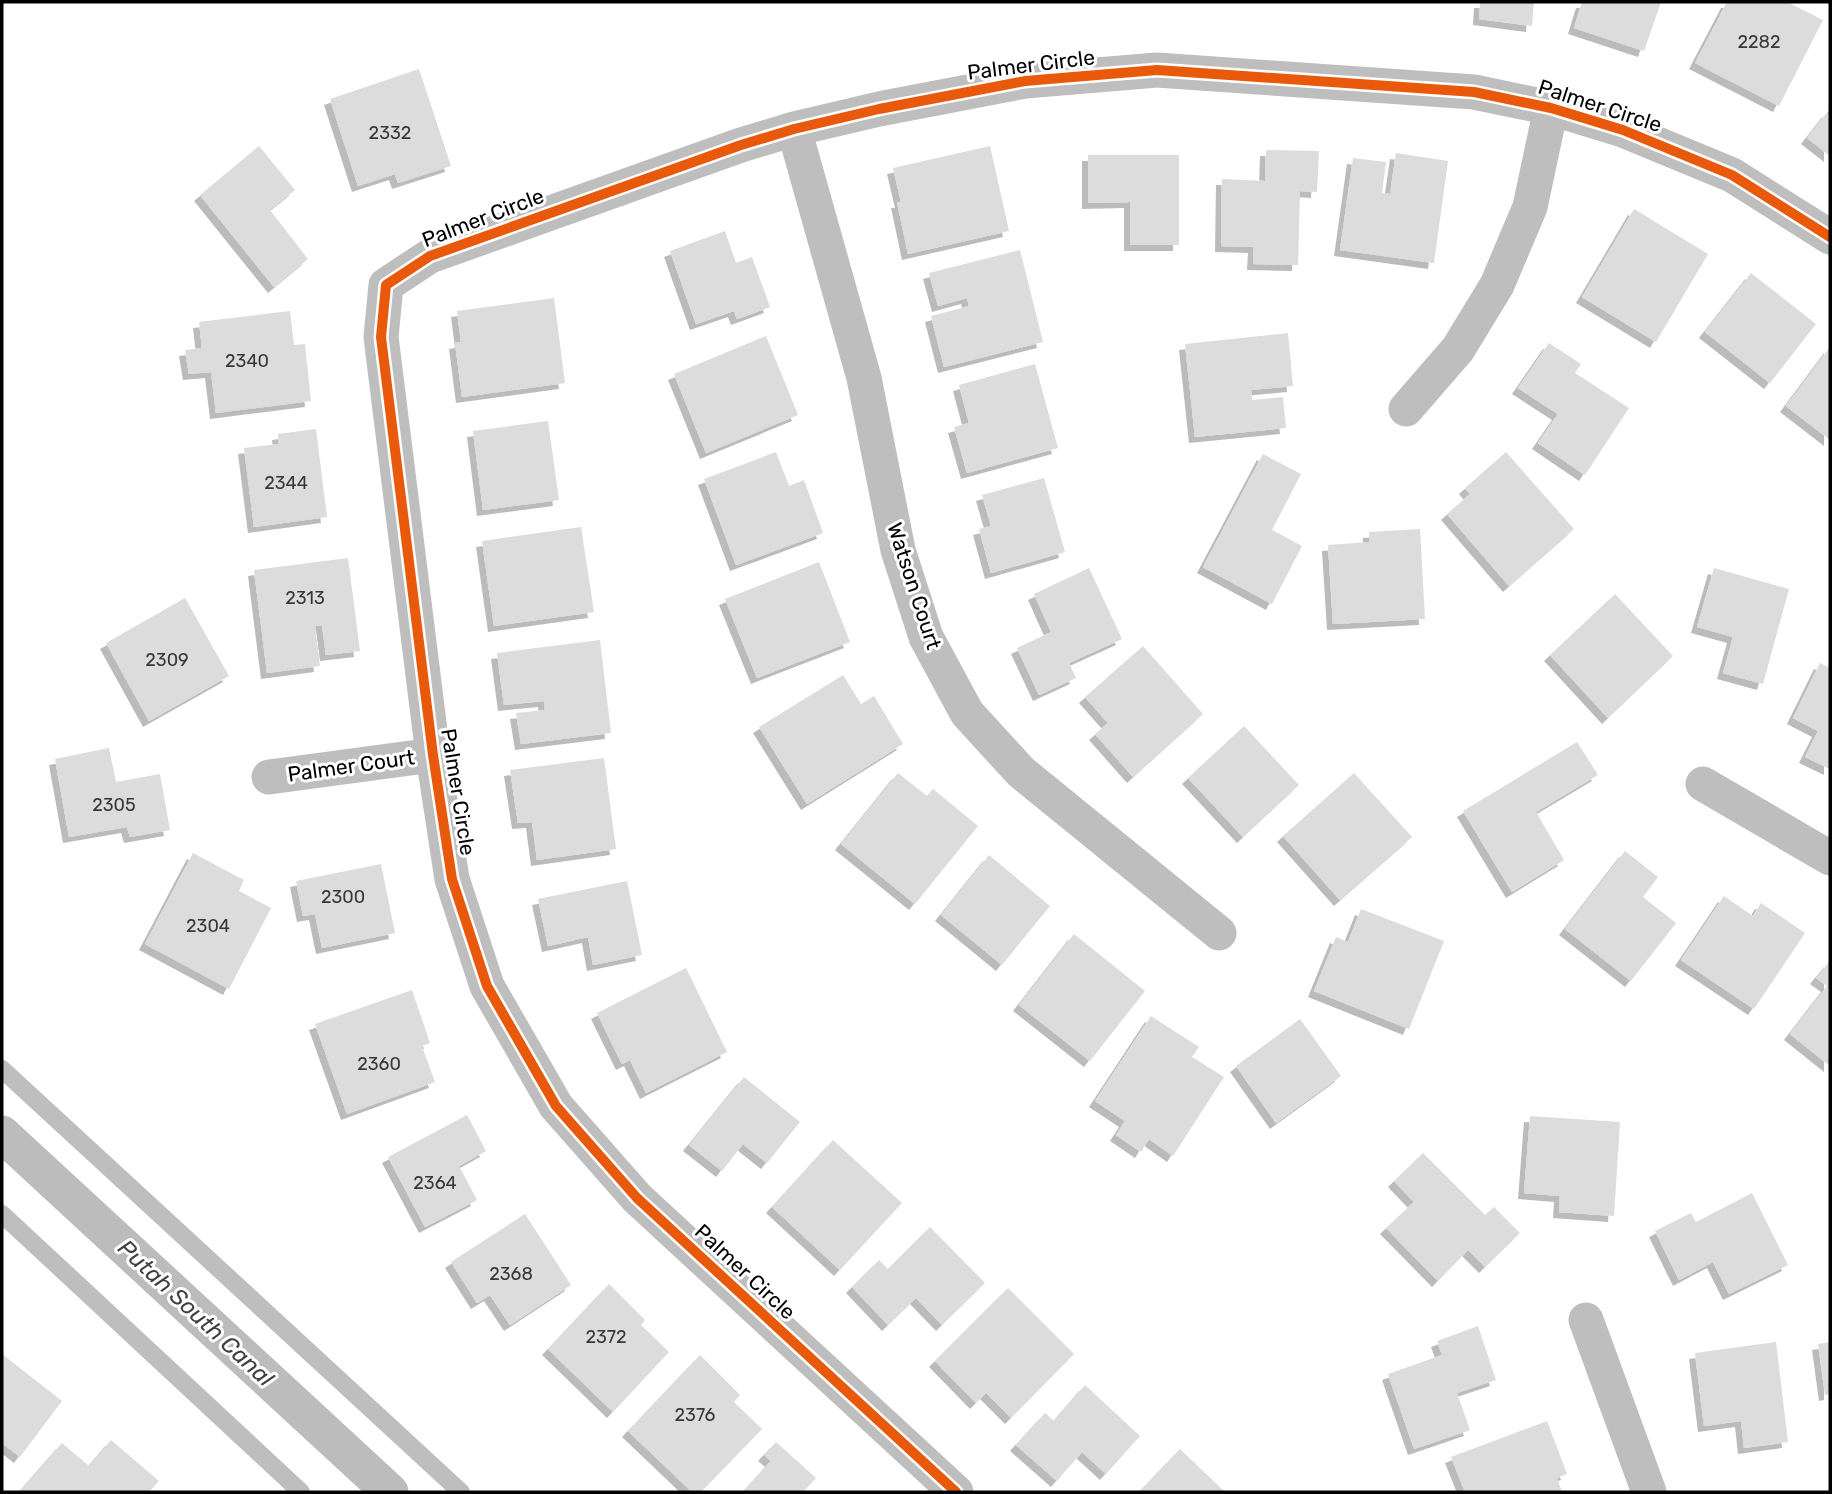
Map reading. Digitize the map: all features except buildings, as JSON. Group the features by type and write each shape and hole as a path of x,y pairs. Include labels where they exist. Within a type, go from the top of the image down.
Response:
{"street":[{"name":"Palmer Circle","path":"956,1492 637,1198 556,1106 487,986 452,879 433,755 381,337 386,285 430,256 793,129 1024,80 1157,70 1474,92 1550,108 1623,130 1732,175 1830,237"},
{"path":"1406,409 1458,349 1497,285 1530,207 1550,108"},
{"name":"Watson Court","path":"793,129 864,378 898,550 926,637 967,713 1021,772 1219,933"},
{"name":"Palmer Court","path":"269,778 433,755"},
{"path":"1703,784 1830,858"},
{"path":"1586,1320 1649,1492"}],"lane":[{"path":"2,1069 461,1492"},
{"path":"2,1214 300,1492"}],"waterway":[{"name":"Putah South Canal","path":"2,1134 390,1492"}],"cycle path":[{"path":"956,1492 637,1198 556,1106 487,986 452,879 433,755 381,337 386,285 430,256 741,145 794,129 879,109 1025,81 1157,70 1474,92 1551,108 1623,130 1732,175 1830,237"}]}
